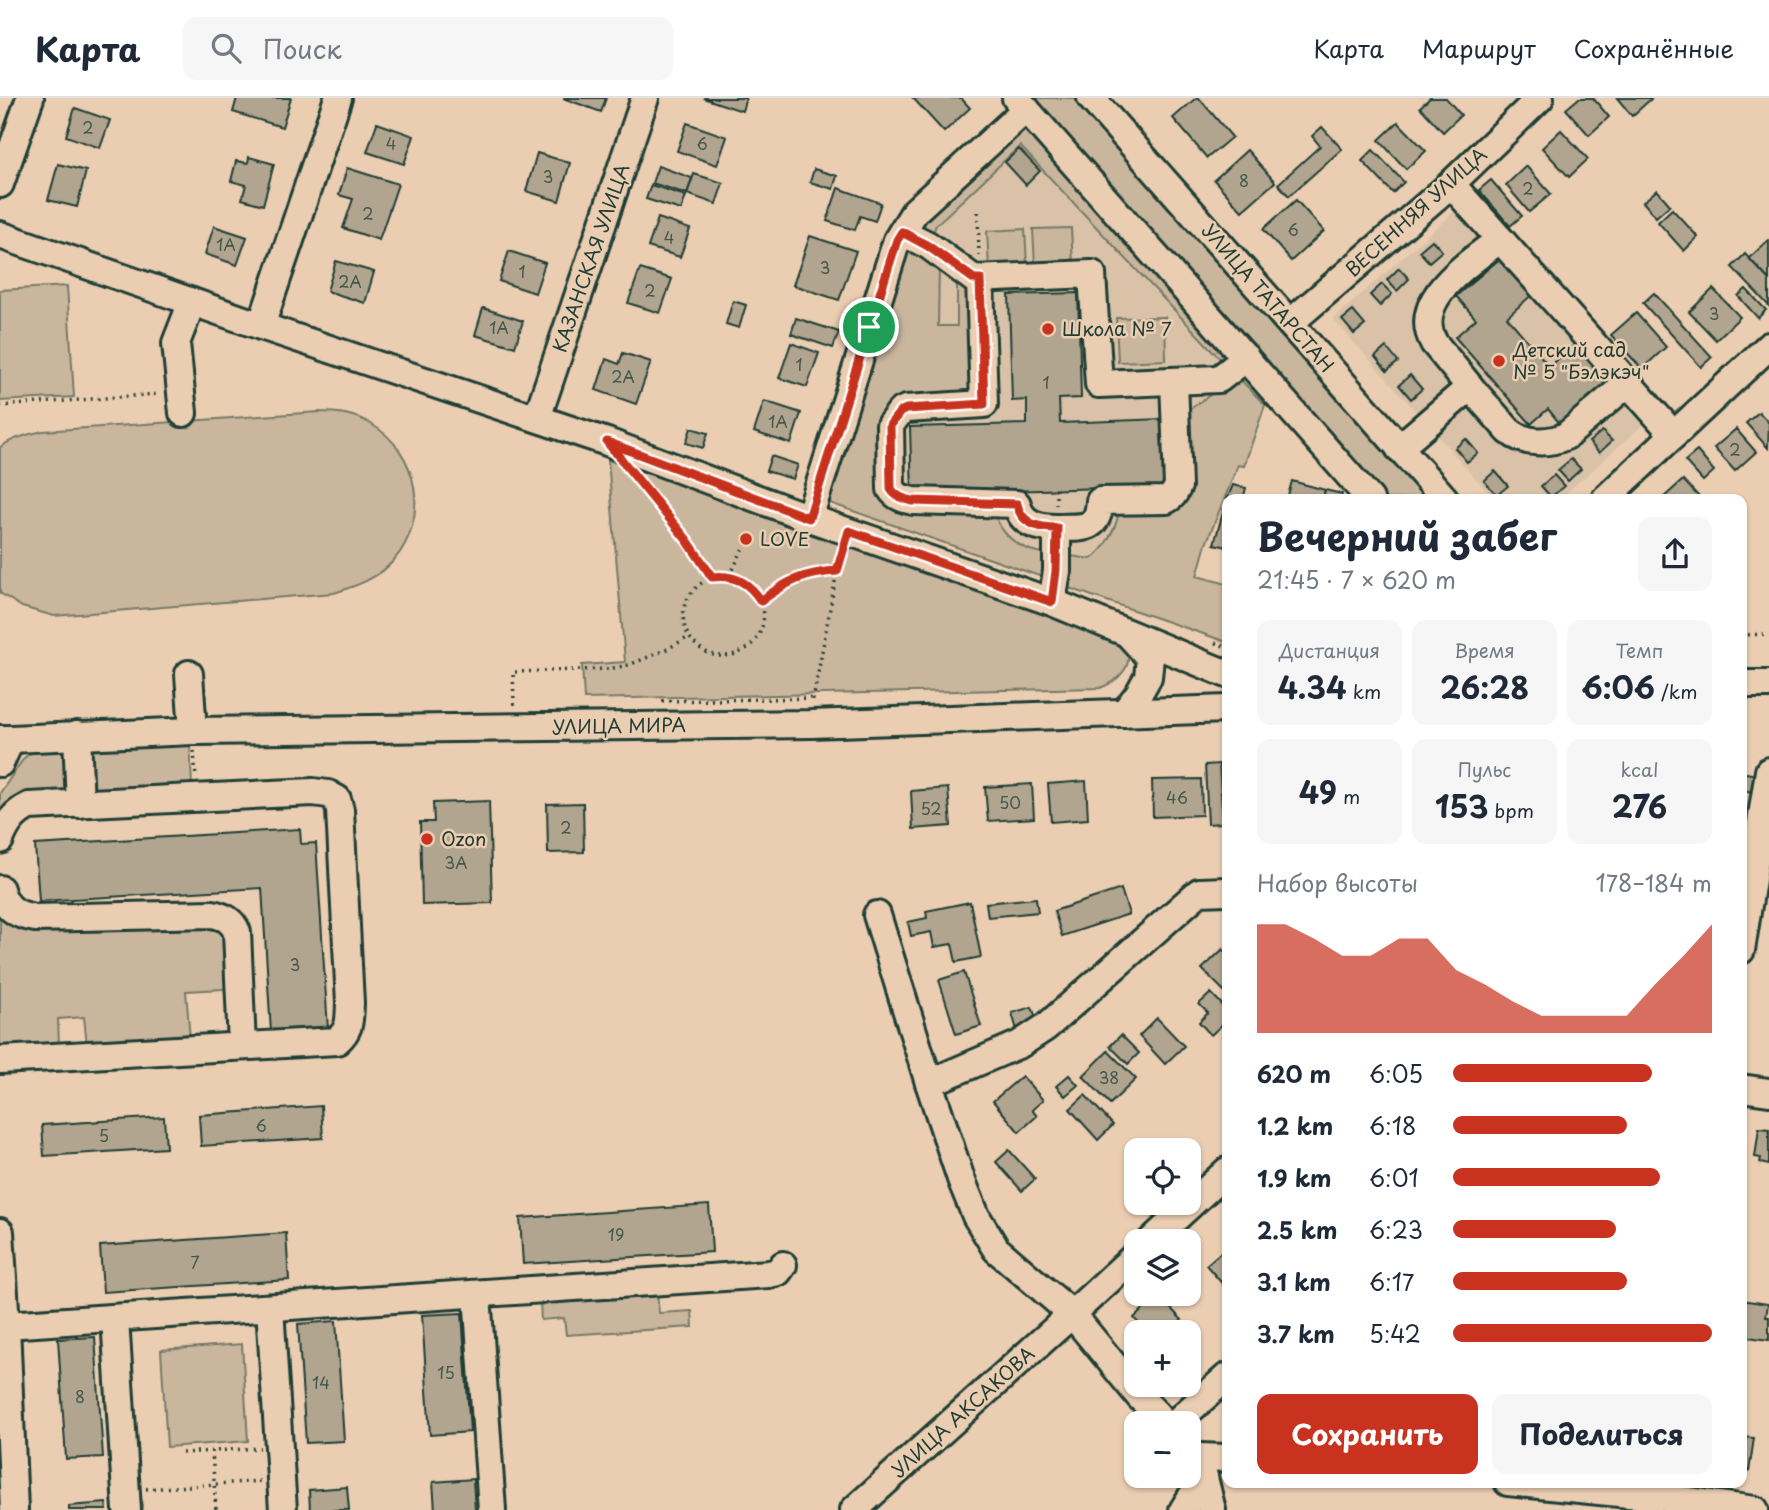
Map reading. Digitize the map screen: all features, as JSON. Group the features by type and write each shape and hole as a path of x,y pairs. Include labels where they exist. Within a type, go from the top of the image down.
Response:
{"street":[{"path":"0,184 30,98"},
{"path":"261,326 338,98"},
{"name":"КАЗАНСКАЯ УЛИЦА","path":"537,418 645,98"},
{"name":"УЛИЦА ТАТАРСТАН","path":"1091,98 1440,494"},
{"name":"ВЕСЕННЯЯ УЛИЦА","path":"1290,323 1451,184 1540,98"},
{"path":"809,518 897,240 915,211 1021,104 1366,494"},
{"path":"1451,184 1674,435"},
{"path":"902,232 928,246 974,279 1092,274 1099,384 1219,379 1247,358"},
{"path":"0,235 607,442 809,518 1052,602 1222,672"},
{"path":"1500,239 1448,281 1438,292 1431,307 1429,334 1470,387 1515,436 1531,441 1550,442 1566,436 1628,383"},
{"path":"980,279 984,404 906,409 900,412 890,425 891,489 894,494 913,501 1017,504 1018,511 1026,521 1044,528 1087,526 1094,523 1099,515 1100,501 1171,498 1178,486 1174,381"},
{"path":"182,402 176,343 192,302"},
{"path":"1610,494 1769,346"},
{"path":"1399,448 1470,387"},
{"path":"1052,602 1057,528"},
{"path":"1124,713 1148,677 1150,658 1126,633"},
{"path":"189,674 192,731"},
{"path":"1747,684 1769,684"},
{"name":"УЛИЦА МИРА","path":"6,739 192,731 811,724 1222,709"},
{"path":"77,736 80,804"},
{"path":"0,763 6,739"},
{"path":"1747,912 1769,771"},
{"path":"0,840 11,819 29,806 313,792 328,794 337,799 340,810 350,1003 350,1019 346,1032 337,1041 0,1060"},
{"path":"0,889 12,911 35,918 213,914 227,919 237,932 242,1046"},
{"path":"929,1083 1020,1044 1057,1018 1199,892 1222,891"},
{"path":"877,915 961,1179 986,1234 996,1249 1072,1314 1153,1411"},
{"path":"1747,1089 1769,1092"},
{"path":"1165,1229 1222,1176"},
{"path":"0,1232 14,1510"},
{"path":"6,1325 769,1275 778,1272 783,1265"},
{"path":"1072,1314 1124,1266"},
{"path":"477,1294 492,1510"},
{"path":"270,1308 283,1510"},
{"name":"УЛИЦА АКСАКОВА","path":"854,1510 1072,1314"},
{"path":"115,1318 127,1500"},
{"path":"1189,1411 1222,1381"},
{"path":"1201,1460 1222,1458"},
{"path":"1201,1473 1212,1510"},
{"path":"1182,1510 1189,1488"},
{"path":"1636,1488 1660,1489 1755,1510"}],"path":[{"path":"978,212 980,279"},
{"path":"0,406 182,402"},
{"path":"630,470 687,540 712,577"},
{"path":"811,724 837,571 849,531"},
{"path":"730,576 743,548"},
{"path":"761,601 793,579 819,572 837,571"},
{"path":"730,576 743,581 754,589 761,601 764,614 756,640 747,649 734,655 709,654 697,647 684,625 683,612 687,599 694,589 712,577 730,576"},
{"path":"1747,635 1769,634"},
{"path":"514,705 513,672 629,665 689,637"},
{"path":"192,731 197,798"},
{"path":"182,1453 279,1446"},
{"path":"212,1451 216,1510"},
{"path":"127,1500 215,1484 281,1480"}],"shaded area":[{"path":"1023,98 1080,98 1433,494 1374,494"},
{"path":"1029,126 1232,359 1225,364 1020,146 936,225 931,238 917,230 919,219 1014,130"},
{"name":"Школа № 7","path":"1020,145 1265,405 1244,466 1238,465 1226,494 1222,494 1222,504 1206,544 1186,620 853,496 935,225"},
{"name":"Детский сад № 5 \"Бэлэкэч\"","path":"1473,195 1666,404 1566,494 1490,494 1333,319"},
{"path":"1071,228 1073,264 1035,266 1033,229"},
{"path":"1025,229 1027,266 989,268 987,231"},
{"path":"910,251 939,263 938,326 957,326 957,280 971,288 973,395 911,400 883,486 995,512 1002,529 1015,542 1040,553 1049,553 1045,578 824,501 905,254"},
{"path":"67,286 74,397 0,401 0,290"},
{"path":"1165,317 1166,360 1118,362 1116,318"},
{"path":"1237,376 1265,405 1244,466 1238,465 1226,494 1222,494 1222,504 1197,576 1222,583 1222,640 1066,587 1068,559 1071,556 1091,559 1096,555 1110,537 1119,510 1174,505 1183,414"},
{"path":"319,412 346,414 371,424 387,436 400,451 409,468 415,506 412,525 394,560 374,577 334,593 54,616 22,607 0,593 0,447 5,444 43,431"},
{"path":"608,460 1101,629 1123,646 1127,653 1127,666 1112,682 1100,688 584,699 582,665 625,662"},
{"path":"190,742 192,787 94,792 91,788 87,763 92,746"},
{"path":"36,749 66,750 69,788 0,821 0,793 24,758"},
{"path":"0,911 214,924 224,930 231,982 223,989 186,991 190,1039 87,1045 84,1017 58,1019 59,1045 4,1048 0,1045"},
{"path":"657,1293 659,1313 692,1311 693,1327 566,1335 564,1318 541,1320 540,1301"},
{"path":"242,1344 248,1441 167,1447 161,1350"}],"building":[{"path":"237,98 291,98 282,127 233,112"},
{"path":"563,98 606,98 601,112"},
{"path":"703,98 746,98 742,111"},
{"path":"913,98 961,98 970,108 944,132"},
{"path":"1199,98 1232,137 1207,158 1173,118"},
{"path":"1430,98 1446,98 1461,115 1443,132 1420,107"},
{"path":"1579,98 1593,98 1609,117 1589,135 1566,109"},
{"path":"1617,98 1652,98 1632,116"},
{"path":"75,108 110,120 100,148 66,136"},
{"path":"1398,122 1426,151 1406,169 1379,140"},
{"path":"377,123 414,136 404,164 367,152"},
{"path":"687,123 727,137 717,165 677,151"},
{"path":"1322,127 1342,149 1289,196 1278,184 1320,146 1312,136"},
{"path":"1561,130 1588,159 1569,177 1542,148"},
{"path":"1019,149 1040,171 1026,185 1005,162"},
{"path":"1247,150 1275,182 1242,211 1214,180"},
{"path":"1373,150 1404,182 1393,193 1362,161"},
{"path":"537,153 570,163 559,201 526,191"},
{"path":"249,157 274,164 263,205 242,199 246,185 231,181 236,161 248,163"},
{"path":"58,164 86,171 77,207 48,200"},
{"path":"658,166 692,178 687,194 652,183"},
{"path":"1526,166 1551,194 1529,212 1506,185"},
{"path":"347,168 398,184 379,240 343,228 353,199 339,195"},
{"path":"814,169 837,176 833,189 810,182"},
{"path":"694,174 723,183 716,204 687,194"},
{"path":"1491,180 1522,216 1510,226 1479,190"},
{"path":"651,185 686,196 681,210 646,199"},
{"path":"838,188 881,203 875,221 860,216 855,230 827,221"},
{"path":"1657,190 1670,205 1656,217 1643,202"},
{"path":"1296,200 1324,231 1291,261 1263,229"},
{"path":"1672,209 1698,237 1684,251 1658,222"},
{"path":"658,218 690,229 680,257 648,247"},
{"path":"214,226 247,237 237,265 205,254"},
{"path":"810,236 856,251 839,300 793,285"},
{"path":"1432,240 1442,251 1429,262 1419,251"},
{"path":"1769,240 1769,280 1749,258"},
{"path":"509,251 545,263 535,293 499,281"},
{"path":"1745,254 1769,280 1769,306 1732,267"},
{"path":"1503,256 1535,292 1507,317 1549,366 1582,339 1616,378 1561,425 1548,409 1531,424 1455,337 1476,319 1456,296"},
{"path":"336,261 374,272 365,303 327,291"},
{"path":"1399,268 1409,279 1397,291 1387,280"},
{"path":"640,269 672,279 660,313 628,303"},
{"path":"1382,284 1392,294 1380,306 1370,295"},
{"path":"1713,289 1740,317 1716,340 1689,312"},
{"path":"1746,289 1766,310 1758,318 1738,296"},
{"name":"Школа № 7","path":"1078,293 1081,398 1059,399 1060,423 1163,419 1165,486 912,494 910,427 1027,424 1027,400 1012,401 1009,295"},
{"path":"1654,293 1712,357 1701,367 1643,303"},
{"path":"733,301 746,305 739,328 726,324"},
{"path":"483,308 523,321 515,347 475,335"},
{"path":"1353,311 1365,325 1354,334 1342,320"},
{"path":"1636,313 1666,347 1642,369 1611,335"},
{"path":"796,318 839,332 833,348 791,334"},
{"path":"791,343 819,353 807,387 779,378"},
{"path":"1386,347 1398,362 1387,371 1375,357"},
{"path":"623,353 651,362 636,404 596,390 606,359 619,364"},
{"path":"1410,375 1422,389 1411,399 1399,385"},
{"path":"764,401 801,413 791,444 754,432"},
{"path":"1759,412 1769,423 1768,448 1746,423"},
{"path":"691,428 708,433 703,448 686,443"},
{"path":"1736,429 1756,452 1735,471 1714,448"},
{"path":"1602,431 1612,441 1599,453 1589,442"},
{"path":"1466,439 1478,453 1467,462 1455,448"},
{"path":"1697,451 1714,471 1703,481 1685,461"},
{"path":"771,456 798,465 793,479 766,471"},
{"path":"1571,459 1581,469 1568,481 1558,470"},
{"path":"1495,471 1508,486 1496,494 1484,481"},
{"path":"1554,475 1564,486 1555,494 1548,494 1541,486"},
{"path":"1683,480 1696,494 1668,494"},
{"path":"1292,481 1325,490 1324,494 1288,494"},
{"path":"1233,485 1246,488 1244,494 1229,494"},
{"path":"1325,490 1342,494 1324,494"},
{"path":"1222,516 1222,546 1214,544"},
{"path":"1219,764 1222,823 1208,824 1205,765"},
{"path":"1747,773 1762,776 1759,793 1747,791"},
{"path":"1201,779 1202,815 1153,817 1152,780"},
{"path":"1086,781 1088,819 1051,822 1048,784"},
{"path":"1032,784 1034,818 988,821 985,787"},
{"path":"948,788 951,826 913,829 911,791"},
{"path":"489,801 492,903 422,905 420,822 434,822 433,803"},
{"path":"583,803 584,852 548,853 547,804"},
{"path":"300,829 301,844 316,843 328,1029 271,1032 262,888 39,901 35,845"},
{"path":"1121,889 1129,914 1062,936 1054,911"},
{"path":"1036,898 1038,912 988,917 986,903"},
{"path":"970,902 981,957 956,962 952,944 934,947 931,932 911,936 908,922 927,918 926,911"},
{"path":"1222,950 1222,989 1202,969"},
{"path":"964,972 981,1026 956,1034 939,980"},
{"path":"1211,993 1222,1005 1222,1025 1211,1035 1199,1022 1208,1013 1199,1004"},
{"path":"1032,1007 1038,1023 1017,1030 1012,1013"},
{"path":"1157,1018 1184,1046 1165,1064 1139,1036"},
{"path":"1121,1035 1139,1053 1128,1064 1110,1046"},
{"path":"1108,1051 1136,1079 1110,1104 1083,1076"},
{"path":"1069,1075 1078,1085 1065,1096 1056,1086"},
{"path":"1022,1076 1043,1100 1032,1110 1037,1116 1019,1132 993,1101"},
{"path":"1085,1095 1113,1125 1098,1140 1070,1109"},
{"path":"321,1106 323,1138 201,1146 199,1115"},
{"path":"164,1117 166,1148 44,1156 42,1125"},
{"path":"1759,1128 1769,1129 1769,1165 1760,1163 1761,1158 1755,1157"},
{"path":"1009,1150 1035,1179 1022,1191 996,1162"},
{"path":"709,1205 712,1252 523,1264 520,1218"},
{"path":"286,1233 289,1280 103,1292 100,1246"},
{"path":"1222,1251 1222,1283 1206,1265"},
{"path":"1747,1301 1768,1304 1766,1317 1769,1317 1769,1340 1747,1337"},
{"path":"1147,1306 1169,1306 1182,1320 1136,1320 1134,1318"},
{"path":"462,1313 470,1432 430,1435 422,1315"},
{"path":"336,1321 344,1441 306,1443 298,1324"},
{"path":"95,1337 103,1457 66,1459 58,1339"},
{"path":"1747,1437 1754,1438 1747,1472"},
{"path":"473,1479 475,1510 435,1510 433,1482"},
{"path":"347,1487 349,1510 310,1510 309,1490"},
{"path":"106,1503 107,1510 69,1510 69,1506"}],"place":[{"name":"Школа № 7","path":"1048,329"},
{"name":"Детский сад № 5 \"Бэлэкэч\"","path":"1499,361"},
{"name":"LOVE","path":"746,539"},
{"name":"Ozon","path":"427,839"}],"route":[{"path":"902,232 928,246 974,279 980,279 984,404 906,409 900,412 894,418 889,431 891,489 894,494 913,501 1017,504 1018,511 1026,521 1035,526 1057,528 1052,602 849,531 837,571 819,572 793,579 761,601 754,589 743,581 730,576 712,577 687,540 607,442 809,518 869,327 902,232"}]}
